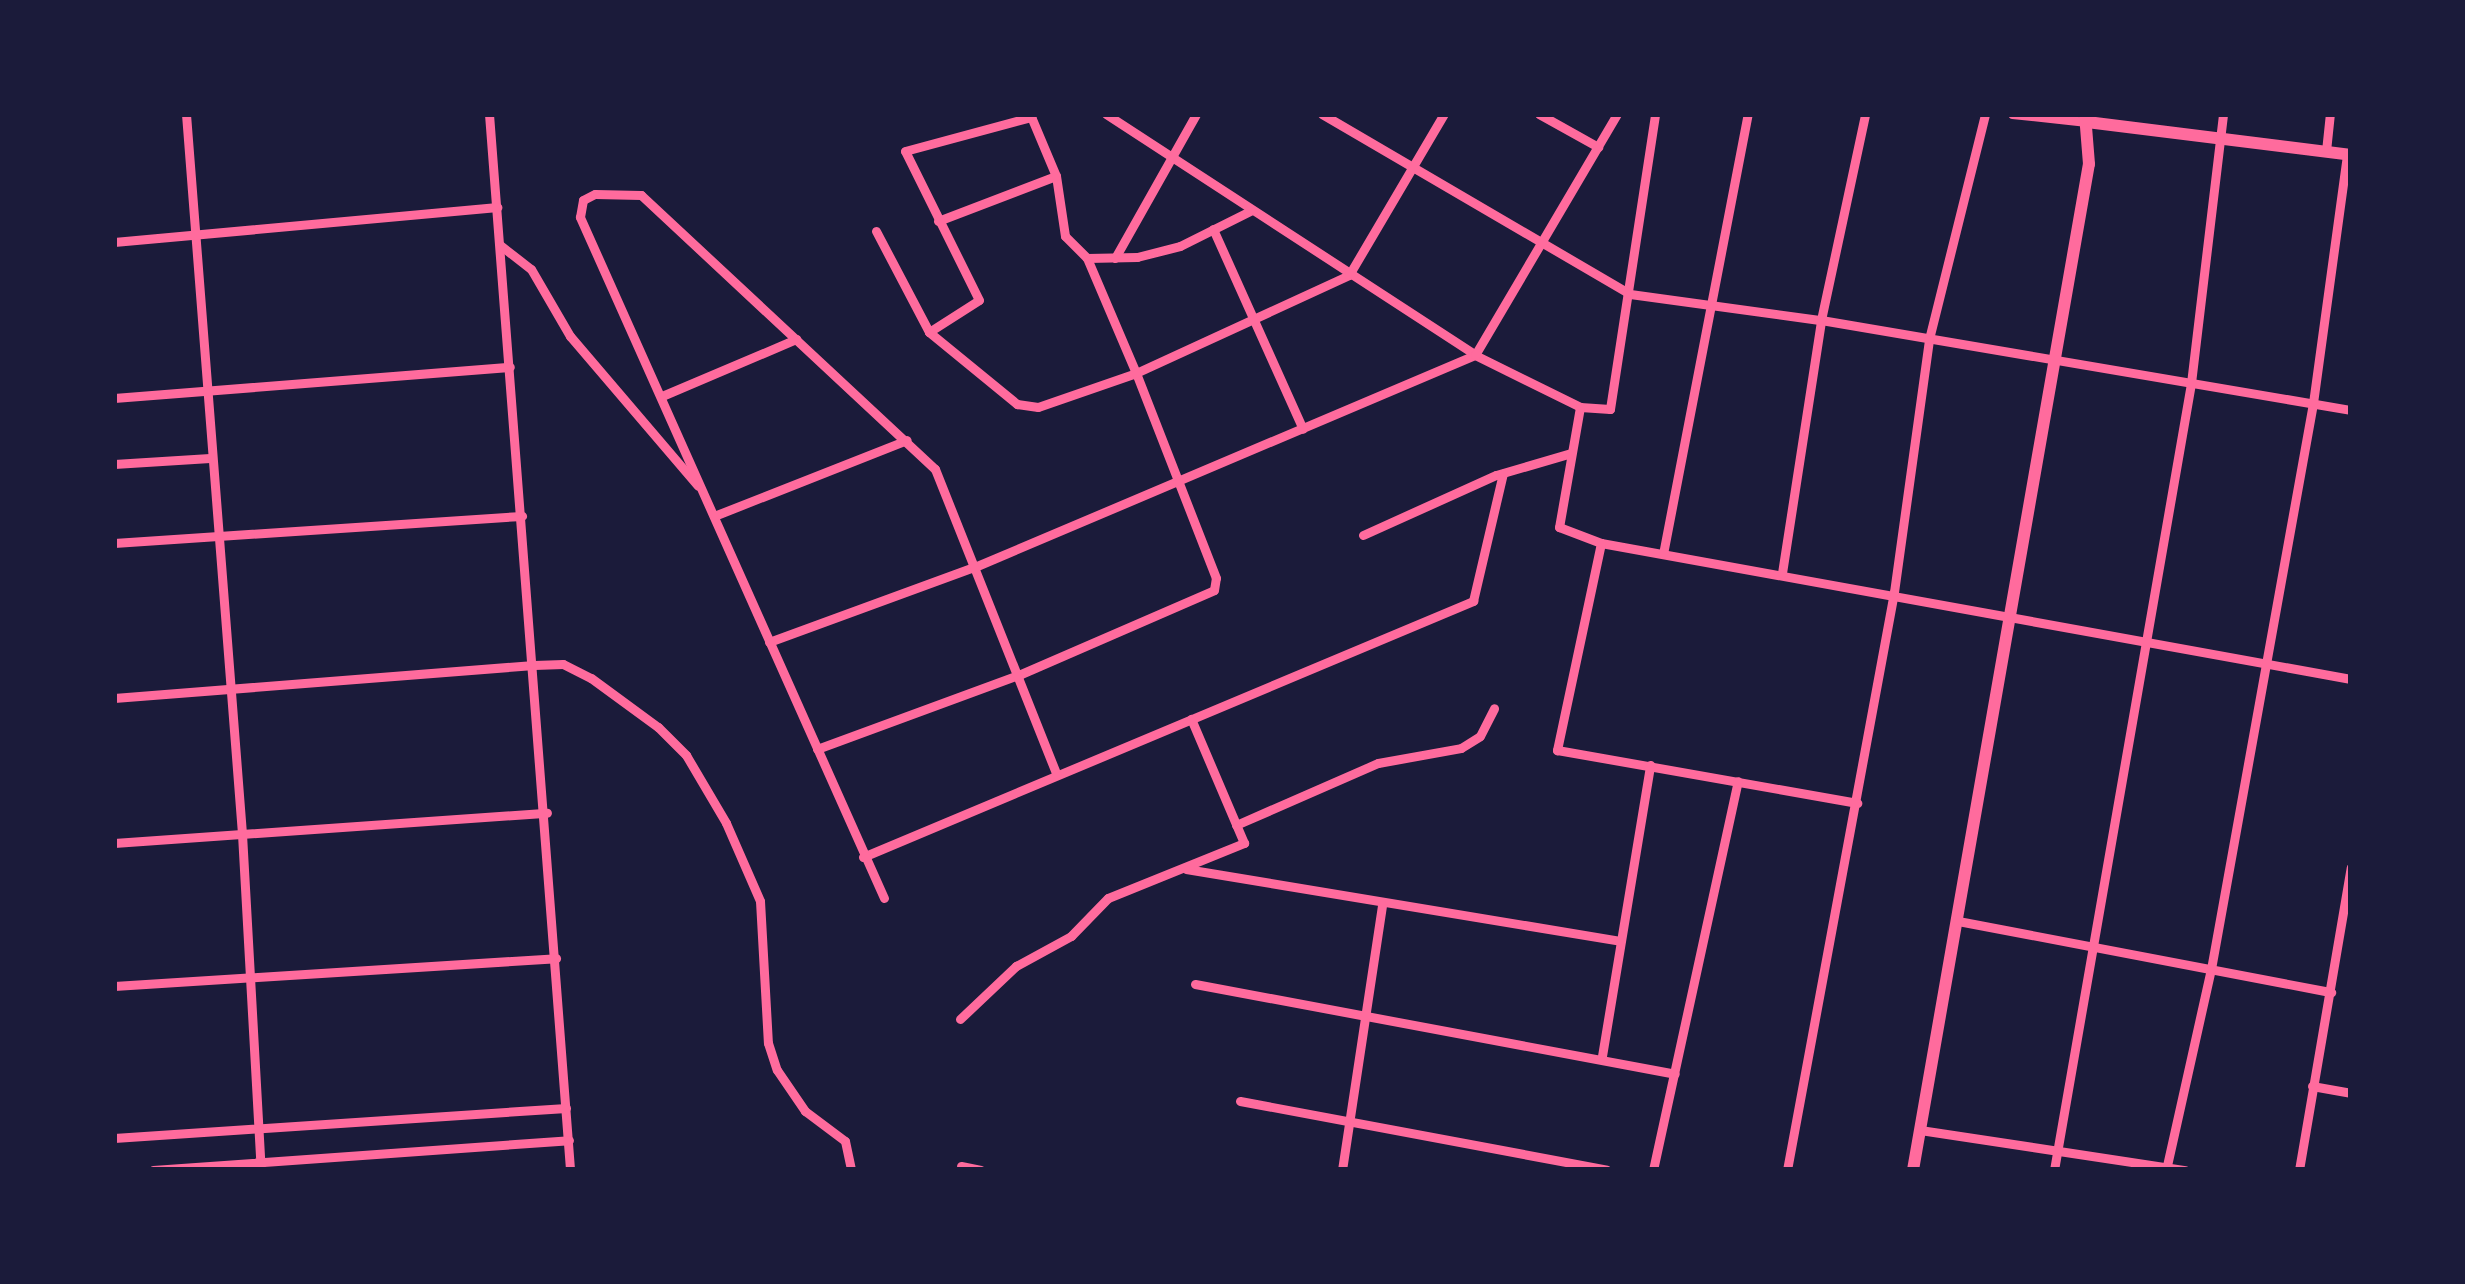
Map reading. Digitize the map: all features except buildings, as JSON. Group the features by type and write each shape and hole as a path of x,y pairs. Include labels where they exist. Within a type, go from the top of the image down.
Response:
{"street":[{"path":"186,114 242,835 261,1166"},
{"path":"489,114 547,813 571,1170"},
{"path":"1106,114 1475,356 1580,406 1610,409 1655,114"},
{"path":"1115,258 1196,114"},
{"path":"1322,114 1539,246 1630,294 1821,320 2351,410"},
{"path":"876,231 929,332 1017,404 1038,407 1136,373 1349,275 1444,114"},
{"path":"1539,114 1598,147"},
{"path":"769,642 977,566 1475,356 1617,114"},
{"path":"1664,554 1747,114"},
{"path":"1782,573 1821,320 1865,114"},
{"path":"1786,1170 1894,592 1929,339 1985,114"},
{"path":"2012,114 2086,118 2349,155 2313,403 2266,665 2211,969 2166,1168"},
{"path":"2054,1170 2191,382 2224,139 2223,114"},
{"path":"2326,151 2330,114"},
{"path":"817,748 1021,674 1214,590 1216,578 1136,373 1087,258 1065,236 1056,176 1029,115 905,152 979,300 929,332"},
{"path":"1912,1170 2089,164 2086,118"},
{"path":"938,220 1056,176"},
{"path":"884,898 580,217 584,200 595,194 641,195 935,470 1021,674 1057,775"},
{"path":"114,242 497,207"},
{"path":"1087,258 1180,246 1252,210"},
{"path":"1214,230 1303,429"},
{"path":"500,245 531,268 570,336 705,494"},
{"path":"662,396 796,339"},
{"path":"114,398 510,367"},
{"path":"1580,406 1559,527 1601,543 1894,592 2351,679"},
{"path":"714,516 907,440"},
{"path":"1363,535 1503,473 1570,453"},
{"path":"114,464 210,458"},
{"path":"863,857 1473,601 1503,473"},
{"path":"114,543 522,516"},
{"path":"1601,543 1557,750 1857,803"},
{"path":"114,698 229,693 534,665 563,664 591,678 658,727 686,755 726,823 760,901 769,1043 777,1070 805,1111 845,1141 851,1170"},
{"path":"1236,824 1378,763 1462,748 1480,736 1494,708"},
{"path":"960,1019 1016,966 1071,936 1108,898 1244,842 1191,719"},
{"path":"1601,1056 1650,765"},
{"path":"1653,1170 1738,781"},
{"path":"114,843 547,813"},
{"path":"2300,1170 2351,867"},
{"path":"1180,869 1621,940"},
{"path":"1342,1170 1382,905"},
{"path":"1958,920 2331,992"},
{"path":"114,986 556,958"},
{"path":"1195,984 1676,1073"},
{"path":"2312,1087 2351,1093"},
{"path":"1240,1101 1607,1170"},
{"path":"114,1138 566,1108"},
{"path":"1920,1130 2185,1170"},
{"path":"153,1170 261,1166 569,1140"},
{"path":"961,1166 981,1170"}]}
